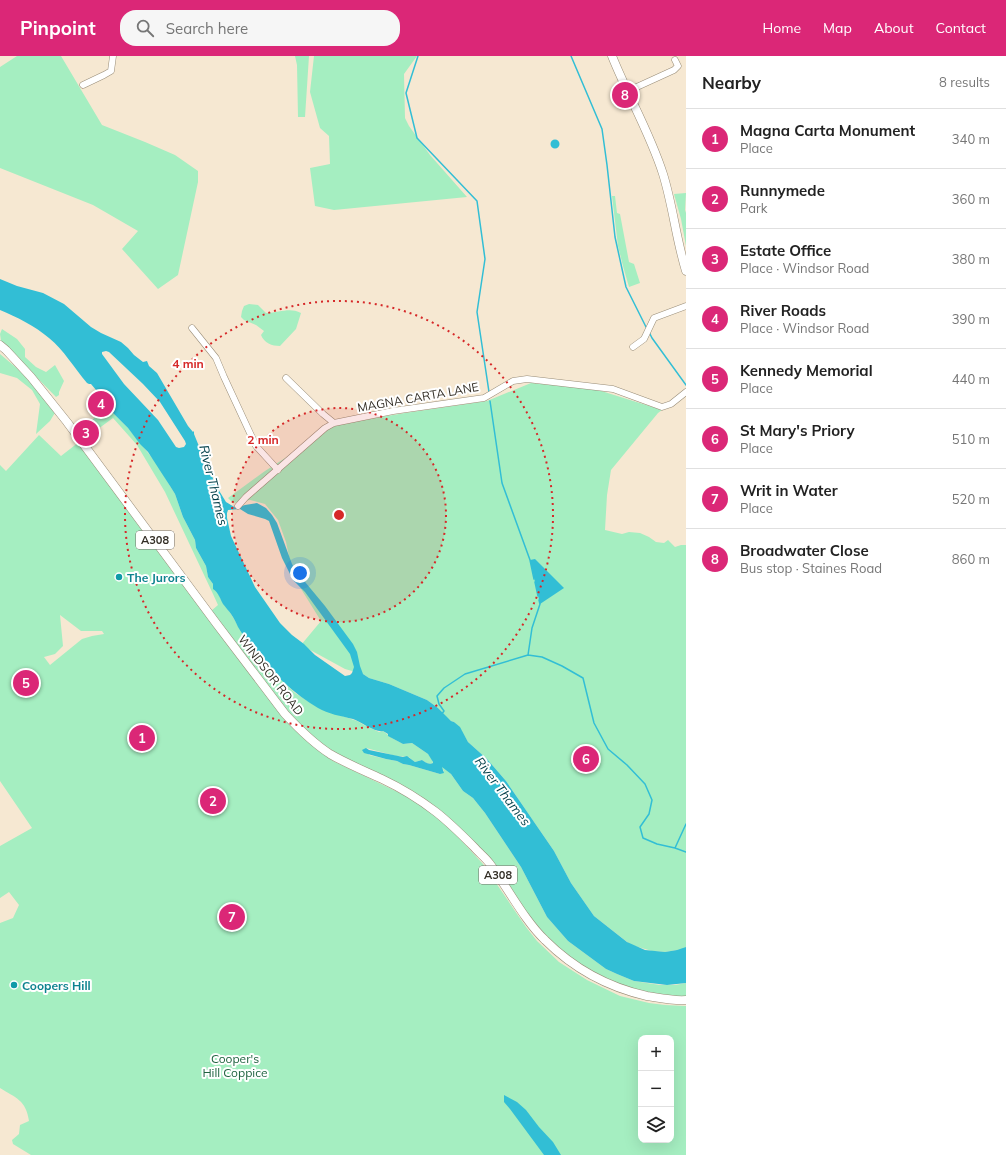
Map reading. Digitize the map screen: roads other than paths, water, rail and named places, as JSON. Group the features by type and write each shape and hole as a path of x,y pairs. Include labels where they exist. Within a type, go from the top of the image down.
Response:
{"main road":[{"path":"612,56 654,150 663,174 671,204 680,253 686,271"},
{"name":"WINDSOR ROAD","path":"0,345 31,377 67,422 216,623 285,714 298,728 330,754 402,789 424,803 448,822 490,863 544,940 583,971 604,982 631,992 655,997 686,1000"}],"street":[{"path":"83,85 111,71 113,56"},
{"path":"628,91 674,70 678,66 674,60"},
{"path":"633,346 644,339 654,318 686,306"},
{"path":"192,328 216,358 256,446 278,470"},
{"path":"286,378 322,414 334,423"},
{"name":"MAGNA CARTA LANE","path":"238,506 246,497 325,428 334,423 393,411 484,398 514,382 527,379 613,389 662,407 672,404 686,392"}],"water":[{"path":"555,139 560,144 555,149 550,144"},
{"name":"River Thames","path":"0,279 17,286 43,293 64,304 91,327 121,342 143,362 147,361 149,366 157,373 188,426 193,432 194,431 215,484 226,502 236,508 257,503 266,508 272,515 277,523 296,571 325,606 353,644 357,652 363,674 369,678 389,684 427,700 460,727 468,742 487,759 506,781 554,851 571,883 594,916 627,942 645,950 665,952 686,947 686,983 667,985 634,981 606,969 568,941 547,917 521,867 485,813 473,798 463,791 451,774 442,767 444,773 440,774 364,753 362,750 366,748 369,750 403,757 407,756 415,762 422,760 432,764 433,763 428,754 412,743 403,744 388,736 388,734 383,731 368,727 353,719 322,710 306,701 284,683 263,662 238,627 218,594 213,589 213,584 208,577 206,566 196,548 195,540 183,517 175,494 148,452 128,428 108,408 107,403 91,384 87,383 54,343 32,326 0,310","holes":["102,352 109,352 143,384 160,402 185,441 186,444 184,447 176,447 158,420 124,384 102,354","240,509 248,514 269,521 282,558 293,580 305,592 350,654 354,667 350,675 345,676 315,655 292,635 280,623 255,587 231,536 227,518 228,510"]},
{"path":"535,559 564,588 540,604 530,560"},
{"path":"504,1095 517,1102 526,1110 553,1142 561,1155 544,1155 504,1102"}],"waterway":[{"path":"418,56 406,93 417,138 477,201 485,259 477,312 489,392"},
{"path":"571,56 602,129 615,237 626,287 646,327"},
{"path":"649,332 686,385"},
{"path":"490,401 502,483 530,560 534,579"},
{"path":"535,582 538,596"},
{"path":"441,715 444,711 439,704 437,696 444,688 465,674 528,655 532,628 540,604 539,600"},
{"path":"528,655 542,657 583,678 594,723 608,749 627,765 645,784 652,800 649,814 640,827 643,838 657,844 686,852"},
{"path":"675,848 686,824"}],"place":[{"name":"Broadwater Close","path":"625,95"},
{"name":"River Roads","path":"101,404"},
{"name":"Estate Office","path":"86,433"},
{"name":"The Jurors","path":"119,577"},
{"name":"Kennedy Memorial","path":"26,683"},
{"name":"Magna Carta Monument","path":"142,738"},
{"name":"St Mary's Priory","path":"586,759"},
{"name":"Runnymede","path":"213,801"},
{"name":"Writ in Water","path":"232,917"},
{"name":"Coopers Hill","path":"14,985"}],"park label":[{"name":"Cooper's Hill Coppice","path":"235,1065"}]}
